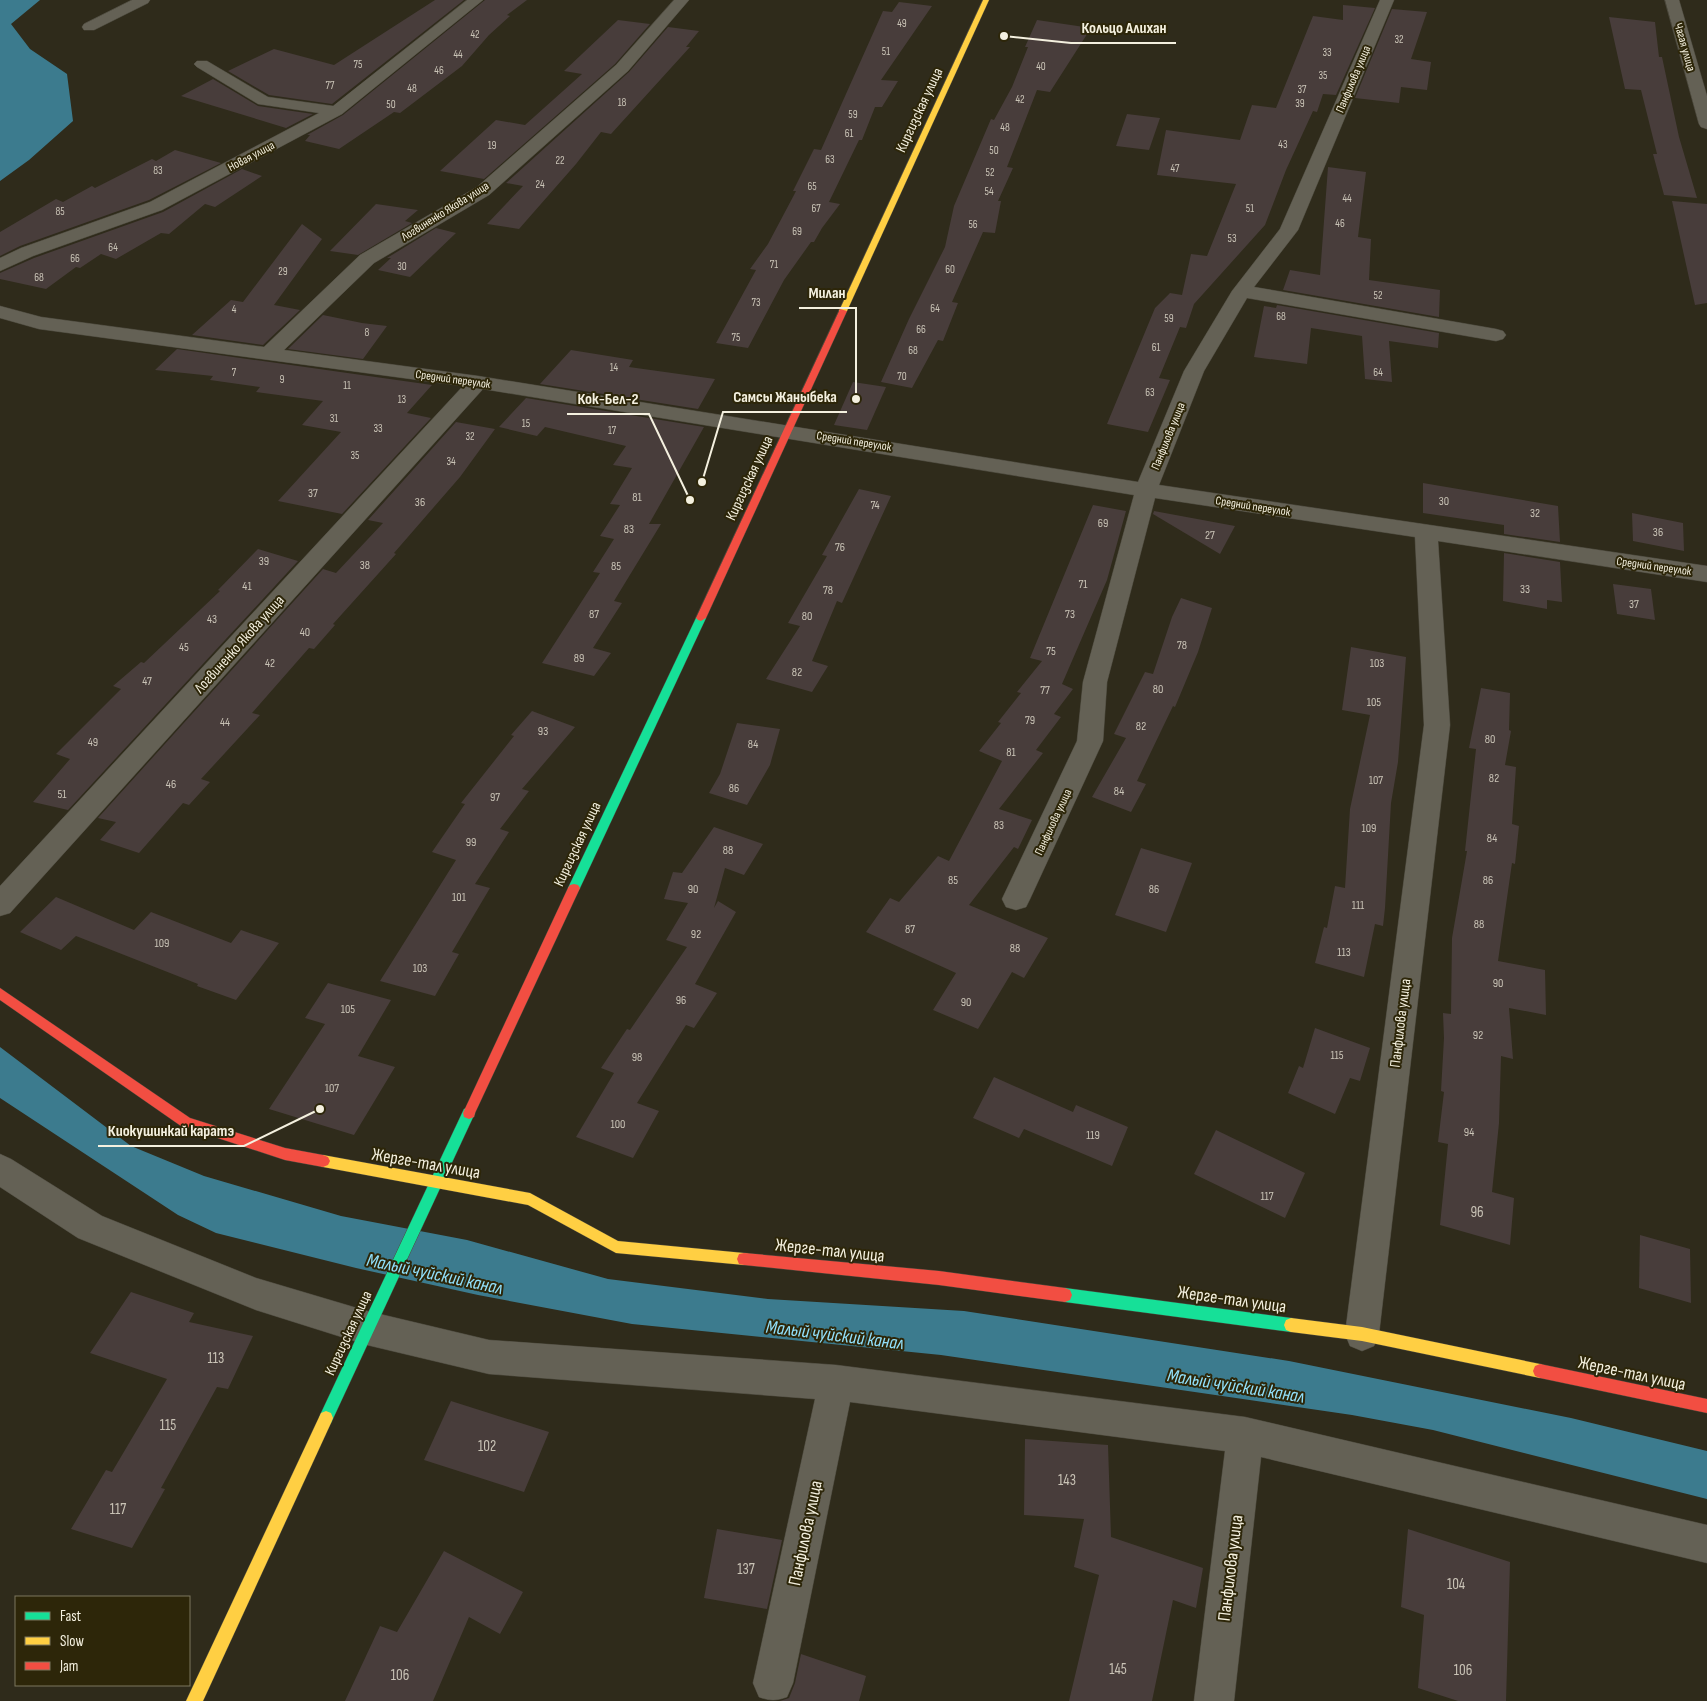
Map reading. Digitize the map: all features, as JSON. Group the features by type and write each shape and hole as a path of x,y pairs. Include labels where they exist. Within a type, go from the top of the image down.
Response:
{"main road":[{"name":"Киргизская улица","path":"194,1701 426,1201 788,431 986,0"},
{"name":"Жерге-тал улица","path":"0,994 186,1122 284,1154 530,1199 616,1247 939,1278 1362,1334 1707,1406"}],"street":[{"path":"89,27 143,0"},
{"name":"Новая улица","path":"0,265 27,252 156,206 336,111 476,0"},
{"name":"Логвиненко Якова улица","path":"268,354 368,259 483,191 622,68 682,0"},
{"name":"Панфилова улица","path":"1016,899 1090,741 1095,682 1146,490 1194,371 1241,291 1289,230 1386,0"},
{"name":"Чагая улица","path":"1672,0 1707,124"},
{"path":"202,64 264,101 336,111"},
{"path":"1241,291 1496,335"},
{"name":"Средний переулок","path":"0,312 38,323 478,382 1146,490 1707,574"},
{"name":"Логвиненко Якова улица","path":"0,905 478,382"},
{"name":"Панфилова улица","path":"1362,1334 1437,725 1426,533"},
{"path":"0,1169 90,1227 256,1294 372,1317 489,1357 836,1383 1245,1434 1707,1544"},
{"name":"Панфилова улица","path":"773,1683 836,1383"},
{"name":"Панфилова улица","path":"1214,1701 1245,1434"}],"water":[{"path":"0,0 40,0 11,24 30,49 67,74 73,121 29,160 0,181"},
{"name":"Малый чуйский канал","path":"0,1047 131,1146 204,1176 341,1216 467,1240 608,1279 768,1299 964,1311 1289,1361 1571,1418 1707,1451 1707,1499 1433,1430 1352,1415 941,1355 632,1324 478,1295 356,1268 216,1233 178,1215 0,1098"}],"building":[{"path":"435,0 464,0 332,104 269,95 228,71 274,49 334,65"},
{"path":"485,0 527,0 507,15 510,16 489,35 462,66 400,113 394,112 339,149 305,141 310,135 307,135 343,115"},
{"path":"899,2 932,6 881,80 898,81 882,107 875,107 862,140 859,140 829,202 840,204 814,242 811,242 784,280 748,348 716,343 756,270 750,269 768,244 796,191 793,191 814,149 821,150 883,11 892,12"},
{"path":"1343,5 1375,8 1336,95 1323,94 1317,112 1313,111 1286,170 1265,225 1194,304 1186,328 1180,327 1159,378 1170,380 1148,432 1107,424 1155,308 1170,293 1182,295 1191,254 1207,256 1236,184 1157,175 1166,130 1240,140 1252,105 1276,108 1313,16 1343,20"},
{"path":"1392,9 1427,12 1411,59 1431,62 1427,90 1401,87 1399,103 1355,98"},
{"path":"1609,17 1655,22 1659,57 1662,57 1679,137 1697,198 1664,195 1653,154 1657,154 1641,90 1625,89"},
{"path":"618,20 650,24 615,64 484,179 440,171 496,120 525,125 582,74 564,71"},
{"path":"1037,20 1091,28 1050,92 1037,90 1007,167 1013,168 998,201 1001,201 995,233 983,232 952,302 958,303 943,341 938,340 912,388 881,382 909,319 945,247 954,206 991,119 994,120 1012,87 1028,47 1025,47"},
{"path":"668,27 699,31 686,47 690,47 611,134 601,132 576,164 519,229 487,224 523,186 506,183 629,72"},
{"path":"213,79 258,106 313,114 286,128 181,96"},
{"path":"1127,114 1160,118 1149,150 1116,146"},
{"path":"175,150 221,163 149,200 20,246 0,256 0,232 56,199 63,202 92,186 95,188 152,159 156,161"},
{"path":"1328,167 1366,172 1358,237 1371,239 1369,280 1440,290 1439,317 1283,290 1290,270 1320,275"},
{"path":"242,169 262,176 215,207 205,204 169,234 161,233 116,259 101,254 80,268 76,267 46,289 0,279 0,273 34,258 163,212"},
{"path":"1672,201 1707,204 1707,303 1695,305"},
{"path":"376,204 418,210 405,221 412,223 358,255 330,251"},
{"path":"302,224 322,239 274,305 300,310 263,345 192,335 231,300 243,302"},
{"path":"436,228 456,233 410,277 378,270 391,258 387,258"},
{"path":"1277,305 1439,333 1438,348 1389,341 1392,382 1365,379 1362,336 1311,328 1307,364 1254,357 1264,306 1276,308"},
{"path":"323,315 387,326 363,359 288,349"},
{"path":"177,349 432,385 407,413 431,418 342,514 278,501 341,432 302,425 323,401 256,392 260,387 210,380 213,376 155,370"},
{"path":"571,350 633,360 629,367 715,379 698,409 540,384"},
{"path":"853,382 886,387 867,430 834,425"},
{"path":"526,398 704,427 649,524 661,524 614,601 622,603 593,648 611,653 594,676 542,663 600,573 593,572 614,539 600,536 620,505 610,504 632,468 613,465 626,446 545,427 537,436 499,427"},
{"path":"456,422 495,429 460,477 394,553 396,554 333,624 335,625 314,649 309,648 252,713 260,715 201,779 210,782 189,805 183,803 139,853 100,840 116,822 98,818 323,569 336,573 383,523 368,520"},
{"path":"1423,483 1558,506 1560,542 1504,534 1504,525 1423,513"},
{"path":"859,489 891,496 842,603 837,601 812,661 828,666 812,692 766,679 800,626 788,623 827,556 822,555"},
{"path":"1093,505 1126,511 1107,580 1062,684 1073,689 1054,714 1061,717 1036,750 1043,753 999,809 1032,820 1018,849 1014,847 969,905 1048,938 1024,978 1012,972 978,1029 933,1010 956,973 866,932 890,898 899,902 938,856 949,861 1002,761 979,751 1001,723 998,722 1021,693 1017,692 1042,661 1030,658"},
{"path":"1154,511 1235,526 1220,554 1153,514"},
{"path":"1632,513 1683,523 1684,551 1633,541"},
{"path":"258,549 298,561 68,810 33,802 70,759 56,754 121,689 113,686 141,662 144,663 220,591 218,590"},
{"path":"1504,553 1560,562 1562,602 1547,600 1547,609 1503,601"},
{"path":"1613,584 1651,589 1655,620 1617,614"},
{"path":"1181,598 1212,608 1198,652 1175,707 1173,706 1137,781 1146,784 1131,812 1092,797 1126,738 1114,734 1145,672 1153,674 1172,617"},
{"path":"1351,647 1406,657 1398,762 1391,803 1383,926 1375,924 1364,977 1315,963 1324,927 1327,928 1335,886 1345,888 1350,809 1370,715 1342,710"},
{"path":"1481,688 1510,693 1509,730 1511,731 1505,765 1516,767 1512,824 1519,826 1515,864 1512,863 1498,961 1545,970 1546,1015 1509,1008 1513,1059 1501,1056 1499,1123 1492,1192 1514,1198 1510,1245 1440,1225 1448,1144 1438,1142 1444,1092 1441,1091 1444,1038 1443,1013 1451,1014 1452,938 1467,851 1465,851 1476,749 1469,748"},
{"path":"532,711 575,727 522,789 529,791 500,829 509,832 475,884 490,888 452,952 459,954 435,996 380,981 456,860 432,852 465,804 461,803 514,736 511,735"},
{"path":"737,723 780,729 770,765 747,805 709,793 720,774"},
{"path":"714,827 763,844 744,875 725,868 714,908 718,901 736,912 695,984 717,993 694,1028 686,1025 637,1103 659,1111 633,1158 576,1137 614,1073 601,1068 627,1029 630,1030 687,947 666,940 688,903 664,899 673,872 682,873"},
{"path":"1141,848 1192,863 1166,932 1115,915"},
{"path":"56,897 134,930 151,912 231,943 241,930 279,943 236,1000 76,936 61,950 20,932"},
{"path":"328,983 391,1000 358,1056 395,1067 354,1135 269,1109 325,1024 305,1018"},
{"path":"1315,1028 1370,1048 1360,1081 1350,1078 1335,1114 1288,1093 1299,1066 1303,1068"},
{"path":"994,1077 1073,1112 1076,1105 1128,1127 1112,1166 1024,1129 1019,1138 973,1118"},
{"path":"1216,1130 1305,1173 1285,1218 1194,1174"},
{"path":"1640,1235 1690,1249 1691,1303 1639,1288"},
{"path":"131,1292 194,1313 189,1322 253,1336 228,1389 217,1387 161,1488 165,1489 132,1548 71,1529 106,1470 112,1472 167,1379 90,1353"},
{"path":"451,1401 549,1432 524,1492 424,1460"},
{"path":"1025,1439 1108,1445 1111,1537 1203,1568 1196,1608 1173,1600 1152,1701 1069,1701 1099,1575 1074,1567 1084,1519 1024,1515"},
{"path":"717,1529 782,1540 767,1609 704,1598"},
{"path":"1408,1529 1510,1562 1506,1701 1458,1701 1418,1688 1424,1615 1401,1607"},
{"path":"444,1551 523,1592 500,1634 469,1617 433,1701 345,1701 380,1626 397,1632"},
{"path":"801,1654 866,1676 859,1701 780,1701 789,1698 795,1683"}],"traffic: fast":[{"path":"574,888 701,618"},
{"path":"326,1418 469,1113"},
{"path":"1065,1295 1291,1325"}],"traffic: slow":[{"path":"843,311 986,0"},
{"path":"323,1161 530,1199 616,1247 744,1259"},
{"path":"1291,1325 1362,1334 1540,1371"},
{"path":"194,1701 326,1418"}],"traffic: jam":[{"path":"701,618 843,311"},
{"path":"469,1113 574,888"},
{"path":"0,993 186,1122 285,1154 323,1161"},
{"path":"744,1259 939,1278 1065,1295"},
{"path":"1540,1371 1707,1406"}],"place":[{"name":"Кольцо Алихан","path":"1004,36"},
{"name":"Милан","path":"856,399"},
{"name":"Самсы Жаныбека","path":"702,482"},
{"name":"Кок-Бел-2","path":"690,500"},
{"name":"Киокушинкай каратэ","path":"320,1109"}]}
